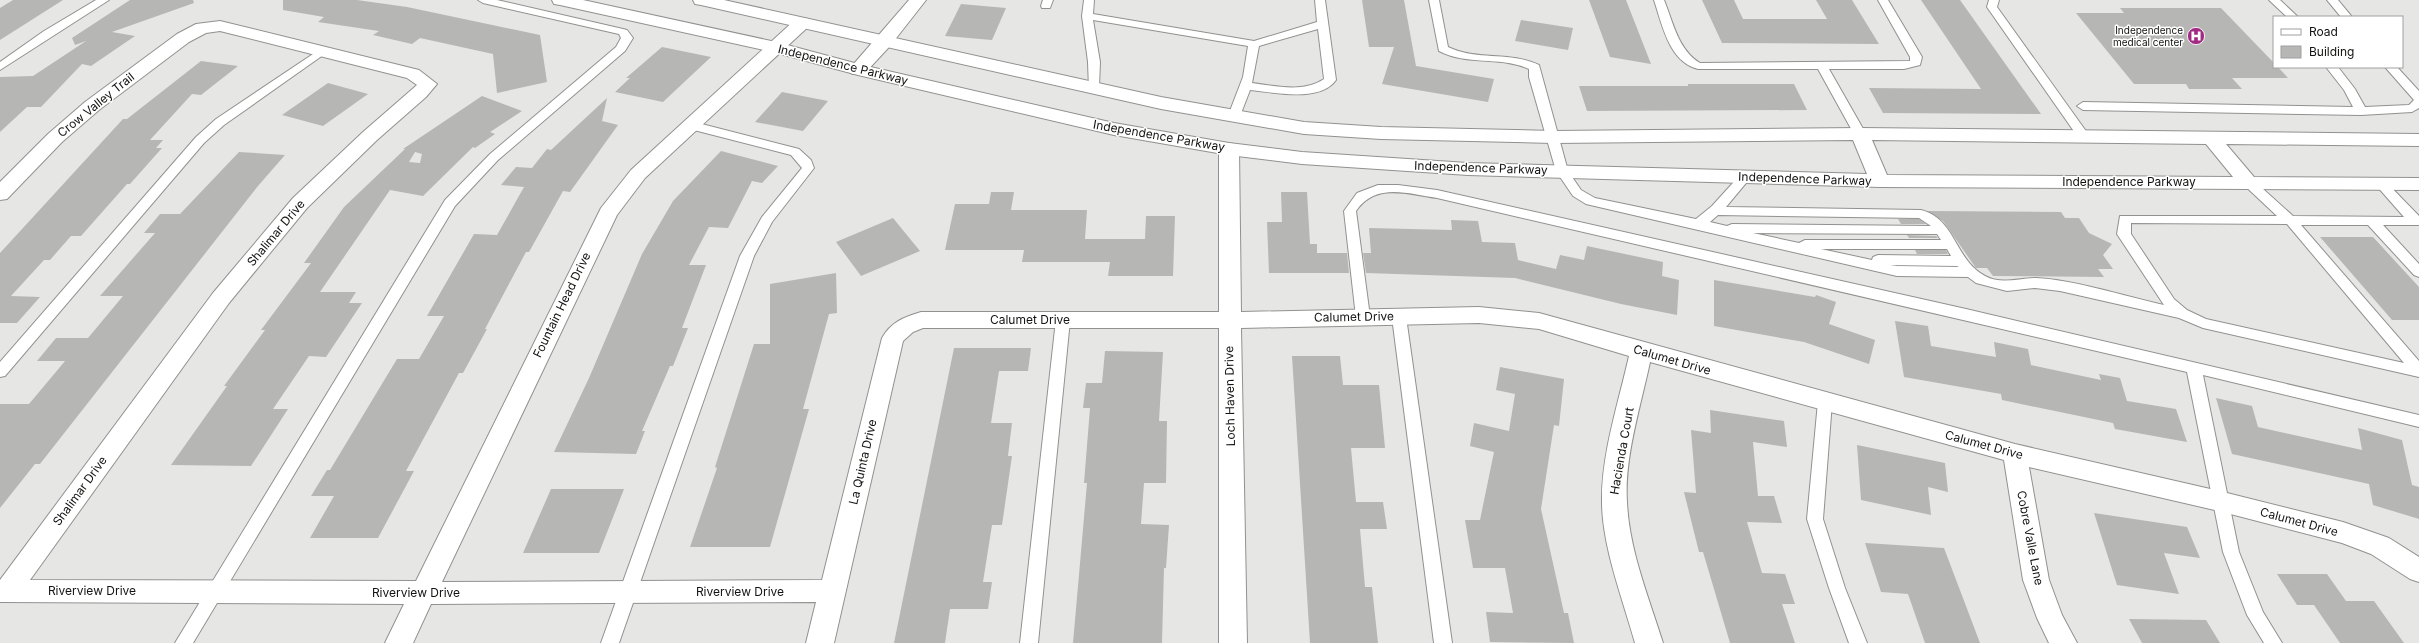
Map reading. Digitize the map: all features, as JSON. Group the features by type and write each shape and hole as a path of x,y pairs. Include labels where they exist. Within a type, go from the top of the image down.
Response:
{"street":[{"name":"Independence Parkway","path":"560,0 776,47 858,70 1114,129 1229,149 1302,158 1386,165 1880,181 2419,184"},
{"path":"701,0 884,42 1093,87 1234,116 1304,128 1380,133 1554,137 1860,134 2212,139 2419,140"},
{"path":"858,70 884,42 918,0"},
{"name":"Fountain Head Drive","path":"399,643 608,213 638,174 802,23"},
{"name":"Shalimar Drive","path":"4,591 221,298 260,250 305,198 370,136 420,93 428,84 413,74 322,51 220,26 202,28"},
{"name":"Crow Valley Trail","path":"0,194 55,138 92,106 183,38 202,28"},
{"name":"Loch Haven Drive","path":"1234,116 1229,149 1229,320 1234,643"},
{"path":"1860,134 1880,181"},
{"path":"2212,139 2248,182"},
{"name":"Calumet Drive","path":"945,320 1229,320 1478,315 1539,321 1641,351 2015,454 2219,501 2343,533 2380,546 2419,571"},
{"name":"La Quinta Drive","path":"820,643 893,338 910,323 921,320 945,320"},
{"name":"Hacienda Court","path":"1641,351 1618,460 1614,501 1617,531 1649,643"},
{"name":"Cobre Valle Lane","path":"2015,454 2036,580 2050,618 2062,643"},
{"name":"Riverview Drive","path":"4,591 423,593 833,591"}],"lane":[{"path":"0,67 48,33 104,0"},
{"path":"184,643 450,203 494,157 621,50 627,38 623,32 483,0"},
{"path":"1089,0 1087,16 1094,62 1093,87"},
{"path":"1246,86 1306,91 1322,88 1330,80 1320,0"},
{"path":"1434,0 1440,42 1444,48 1458,56 1526,62 1535,68 1535,77 1554,137 1562,171 1577,193 1591,201 1707,221 1953,246"},
{"path":"1659,0 1680,52 1693,64 1707,67 1904,66 1916,64 1916,57 1883,0"},
{"path":"1994,0 1992,7 2084,137"},
{"path":"2274,0 2292,16"},
{"path":"2332,0 2346,16"},
{"path":"1087,16 1254,44 1323,24"},
{"path":"1234,116 1246,86 1254,44"},
{"path":"0,372 200,140 220,122 322,51"},
{"path":"1822,66 1860,134"},
{"path":"2333,68 2349,89 2361,110"},
{"path":"2392,68 2419,98"},
{"path":"2083,106 2361,110 2412,108 2419,102"},
{"path":"610,643 747,256 767,220 808,168 807,163 795,152 690,125"},
{"path":"1707,221 1745,177"},
{"path":"2248,182 2291,220 2419,372"},
{"path":"2382,184 2418,221"},
{"path":"1363,317 1350,211 1361,197 1377,190 1401,189 1437,194 1966,314 2419,421"},
{"path":"1707,221 1921,214 1953,246 1981,280 2007,286 2035,284 2060,286 2182,314 2203,323 2419,372"},
{"path":"2182,314 2169,302 2124,234 2125,220 2418,221"},
{"path":"1707,221 1744,236 1850,260 1953,246"},
{"path":"2372,221 2419,272"},
{"path":"1744,236 1953,246"},
{"path":"1779,244 1953,246"},
{"path":"1815,252 1953,246"},
{"path":"1399,317 1443,643"},
{"path":"1029,643 1063,320"},
{"path":"2194,368 2219,501 2231,552 2256,615 2273,643"},
{"path":"1825,402 1815,519 1837,588 1858,643"}],"building":[{"path":"13,0 63,0 0,40 0,8"},
{"path":"130,0 193,0 194,3 112,32 135,36 91,66 82,64 41,107 27,107 0,132 0,77 33,76 86,41 75,45 72,38"},
{"path":"283,0 357,0 407,7 540,35 547,82 497,93 493,54 420,38 412,44 373,35 379,31 318,22 324,17 283,10"},
{"path":"1362,0 1404,0 1416,66 1494,79 1488,102 1382,84 1394,47 1369,47"},
{"path":"1589,0 1626,0 1651,64 1610,57"},
{"path":"1702,0 1734,0 1743,19 1827,19 1816,0 1852,0 1879,44 1722,43"},
{"path":"1921,0 1960,0 2041,114 1883,113 1869,88 1981,89"},
{"path":"961,4 1006,8 992,40 945,36"},
{"name":"Independence medical center","path":"2120,8 2221,8 2273,62 2273,68 2279,68 2288,78 2232,78 2242,89 2189,89 2186,84 2134,84 2076,13 2124,13"},
{"path":"1521,20 1573,28 1568,50 1515,41"},
{"path":"662,47 711,57 663,102 615,92 630,78 626,78"},
{"path":"201,61 238,66 201,95 192,94 150,140 163,140 156,148 162,148 130,184 127,184 81,236 71,236 50,260 44,260 11,296 40,297 17,323 0,323 0,253 123,119 127,119"},
{"path":"328,83 368,94 323,126 282,115"},
{"path":"1688,84 1794,84 1807,110 1587,111 1579,86 1688,86"},
{"path":"782,92 828,101 803,131 755,122"},
{"path":"482,96 522,111 490,132 495,134 475,148 473,147 423,196 390,190 320,292 356,292 349,303 362,303 326,357 309,356 273,409 288,409 251,466 171,465 227,386 224,386 265,330 261,330 311,263 304,263 344,207 405,149 403,149","holes":["415,152 422,154 420,163 409,162"]},
{"path":"607,98 602,121 618,125 570,192 563,191 529,252 526,252 463,373 459,373 406,471 414,471 378,538 310,538 334,496 311,496 327,470 330,470 397,359 419,359 444,316 427,316 474,234 497,235 524,187 501,185 516,167 532,168 547,149 551,150"},
{"path":"721,151 778,166 762,183 752,181 728,228 709,227 689,265 706,265 682,328 688,328 673,366 670,366 642,431 645,431 636,454 554,452 589,378 642,254 673,201"},
{"path":"239,152 285,155 258,186 40,464 35,464 0,508 0,404 29,404 65,361 37,361 56,338 88,338 123,296 100,296 155,233 144,233 160,214 180,214"},
{"path":"991,192 1014,192 1011,210 1087,210 1085,239 1145,239 1146,216 1175,216 1173,276 1108,276 1110,262 1022,262 1024,250 945,250 955,204 989,204"},
{"path":"1281,192 1307,192 1310,244 1317,244 1317,253 1347,253 1349,273 1269,273 1267,222 1282,222"},
{"path":"1926,211 2061,212 2065,218 2079,218 2089,233 2112,244 2103,255 2113,269 2098,269 2104,277 1993,276 1987,268 1976,268 1943,221"},
{"path":"893,218 920,251 861,276 836,242"},
{"path":"1898,219 1919,219 1926,224 1901,224"},
{"path":"1451,220 1478,221 1482,242 1515,243 1518,260 1556,269 1560,255 1584,260 1587,246 1663,262 1662,276 1679,280 1677,315 1621,304 1515,278 1366,273 1363,253 1371,253 1369,228 1452,230"},
{"path":"1907,235 1936,236 1938,238 1909,238"},
{"path":"2320,237 2373,237 2419,287 2419,320 2392,320"},
{"path":"1915,250 1946,250 1948,254 1917,254"},
{"path":"836,273 837,313 829,314 803,409 809,409 770,547 690,547 717,468 715,467 754,344 770,344 770,284"},
{"path":"1714,280 1815,297 1816,295 1836,302 1829,324 1875,340 1869,364 1804,342 1714,326"},
{"path":"1895,321 1928,326 1931,346 1996,357 1994,342 2028,349 2031,365 2101,380 2099,374 2120,378 2127,401 2176,409 2187,442 2115,429 2113,423 2002,400 2001,394 1904,377"},
{"path":"954,348 1031,348 1028,371 999,371 991,423 1012,423 1008,456 1012,456 1002,525 992,525 983,582 992,582 988,609 950,609 945,643 894,643"},
{"path":"1105,351 1163,352 1159,421 1167,421 1166,483 1144,483 1141,524 1169,525 1166,568 1164,568 1162,643 1073,643 1087,483 1084,483 1090,408 1083,408 1086,383 1102,383"},
{"path":"1292,356 1340,356 1343,385 1379,385 1385,448 1351,448 1356,502 1383,502 1387,529 1360,529 1365,587 1372,587 1378,643 1310,643"},
{"path":"1500,367 1564,379 1559,426 1554,425 1541,509 1564,613 1568,613 1574,643 1490,642 1486,612 1513,613 1505,568 1473,568 1465,520 1480,520 1494,452 1470,446 1474,423 1509,431 1515,394 1496,390"},
{"path":"2216,398 2252,406 2258,427 2362,450 2358,428 2402,440 2412,485 2419,487 2419,519 2373,505 2369,484 2232,454"},
{"path":"1710,410 1784,421 1787,447 1753,442 1758,496 1774,496 1782,523 1747,522 1762,573 1785,574 1795,604 1782,604 1795,643 1730,643 1703,552 1699,552 1684,492 1696,493 1691,430 1711,433"},
{"path":"1857,445 1945,463 1948,492 1928,487 1931,515 1861,500"},
{"path":"551,489 624,489 599,553 523,553"},
{"path":"2094,513 2187,527 2200,558 2164,553 2179,594 2117,585"},
{"path":"1865,543 1944,548 1980,643 1925,643 1908,594 1881,592"},
{"path":"2277,574 2327,574 2346,601 2374,601 2404,643 2340,643 2314,605 2297,605"},
{"path":"2129,619 2206,620 2220,643 2142,643"}],"place":[{"name":"Independence medical center","path":"2196,36"}]}
